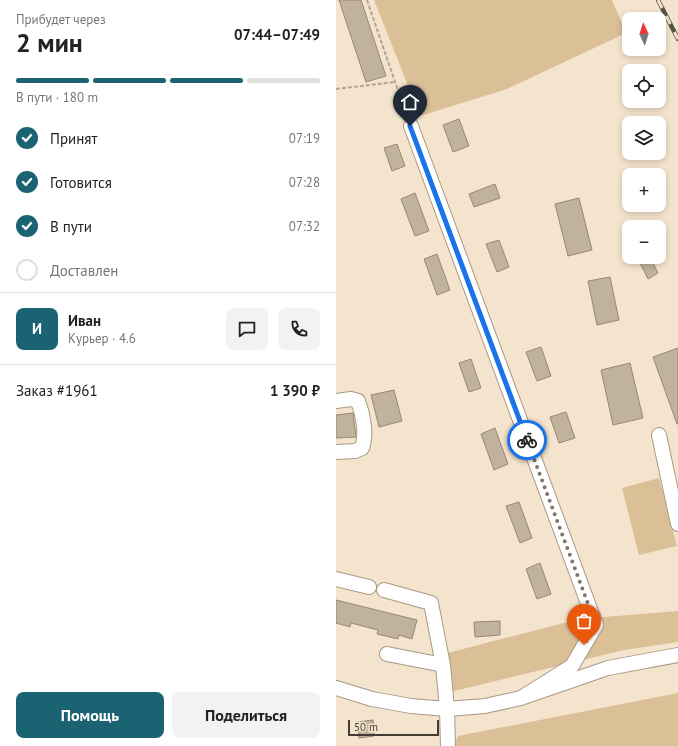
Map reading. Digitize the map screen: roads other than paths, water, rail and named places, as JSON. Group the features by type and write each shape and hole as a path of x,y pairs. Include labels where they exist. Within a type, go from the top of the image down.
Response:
{"street":[{"path":"410,126 596,625 572,666 521,698"},
{"path":"336,401 351,399 358,401 361,409 365,440 362,448 355,451 336,452"},
{"path":"659,435 678,524"},
{"path":"336,579 369,587"},
{"path":"384,590 431,603 443,665 447,709 448,746"},
{"path":"387,654 443,665"},
{"path":"336,688 372,699 411,706 447,709 485,706 521,698 608,668 678,655"}],"railway":[{"path":"658,0 678,39"}]}
